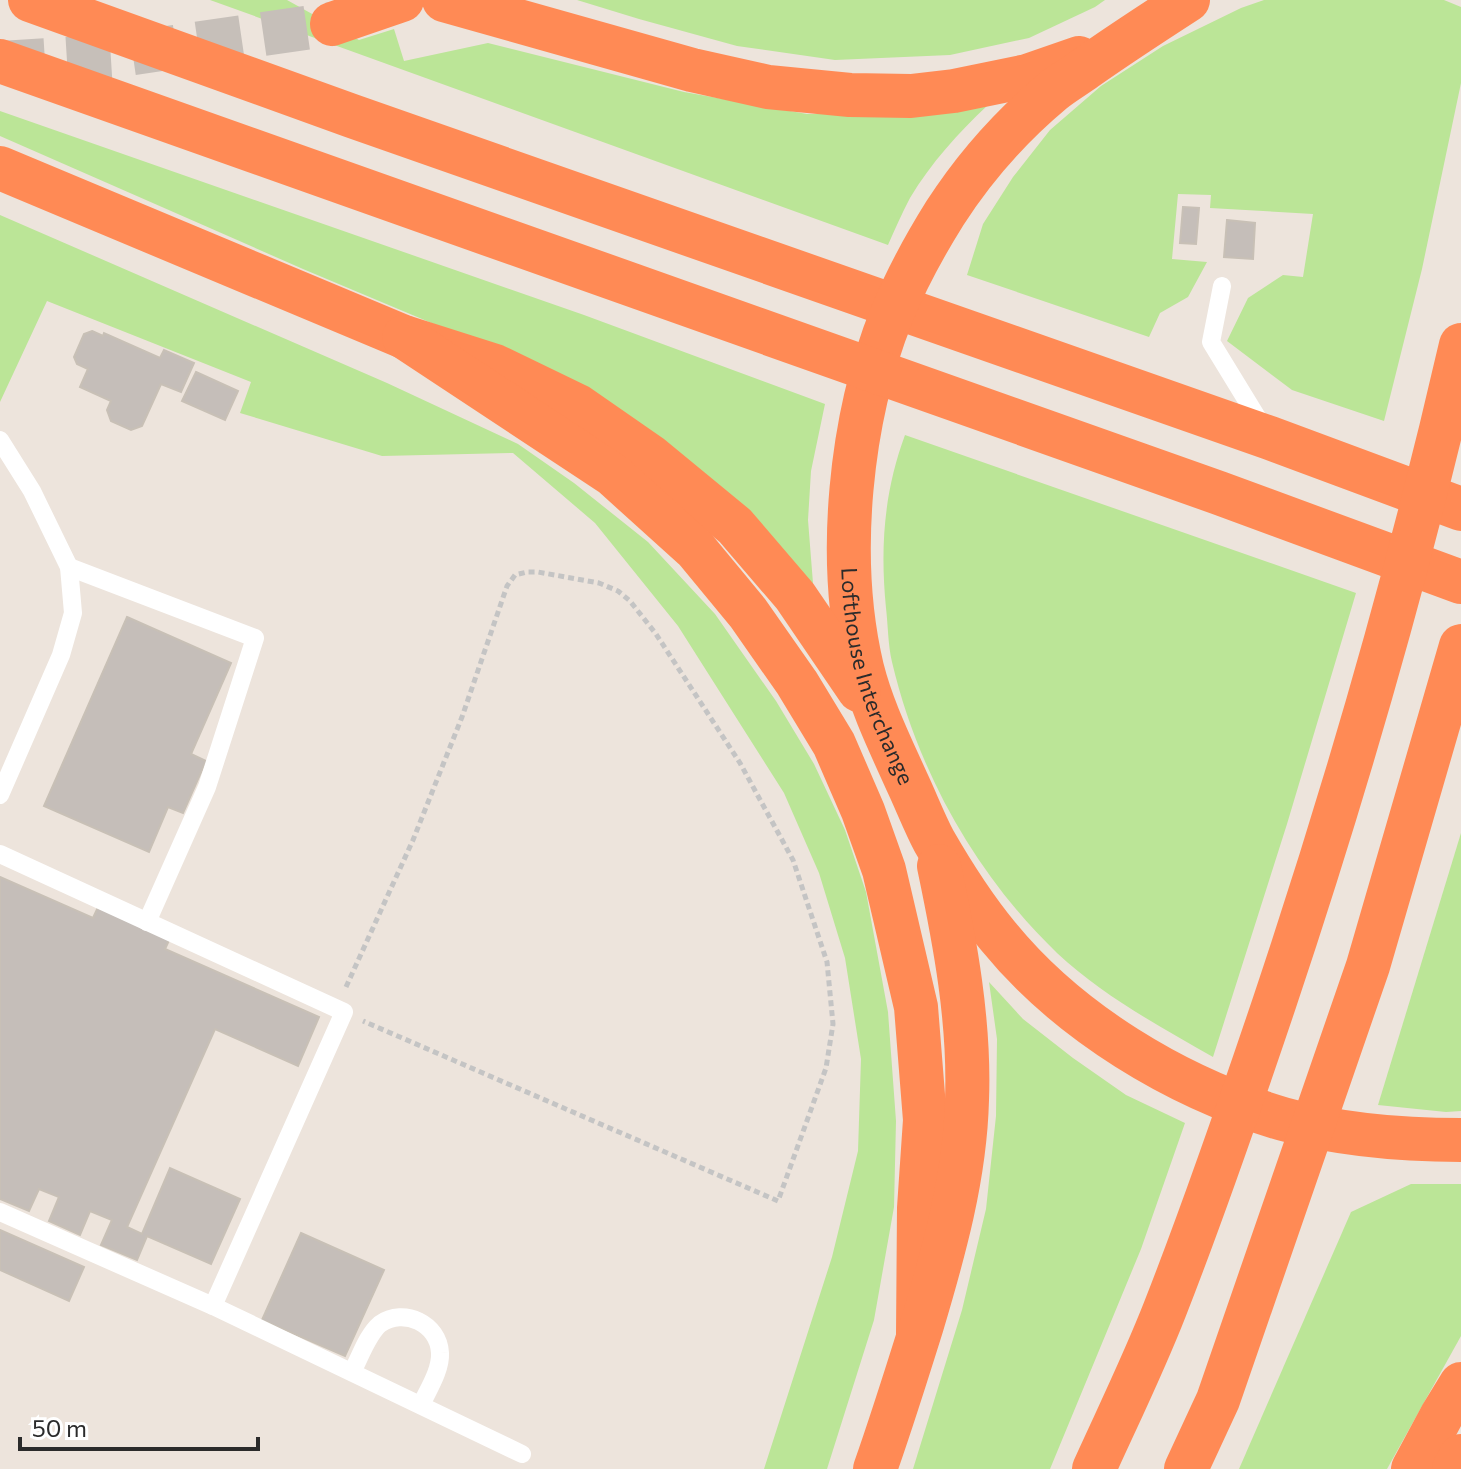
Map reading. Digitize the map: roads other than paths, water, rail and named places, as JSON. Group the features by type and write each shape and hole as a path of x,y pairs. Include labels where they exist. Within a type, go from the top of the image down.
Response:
{"highway":[{"path":"30,0 367,122 1270,438 1461,509"},
{"path":"332,24 402,0"},
{"path":"444,0 692,70 768,87 850,95 911,96 954,91 1027,76 1119,45"},
{"name":"Lofthouse Interchange","path":"1188,0 1053,91 994,148 945,213 915,266 892,314 878,355 852,479 850,576 862,667 876,715 933,840 980,913 1019,960 1074,1010 1115,1039 1181,1078 1229,1100 1284,1119 1374,1136 1461,1140"},
{"path":"0,61 1219,493 1461,582"},
{"path":"0,168 404,337 495,366 578,406 650,456 735,526 795,596 876,715"},
{"path":"404,337 613,475 696,550 748,613 797,683 834,744 884,870 916,1007 925,1120 919,1208 918,1335"},
{"path":"1094,1469 1164,1312 1234,1122 1316,878 1382,657 1461,345"},
{"path":"1186,1469 1218,1400 1368,966 1461,646"},
{"path":"875,1469 946,1245 959,1182 967,1100 963,1008 949,915 933,840"},
{"path":"1413,1469 1461,1384"},
{"path":"1454,1469 1461,1456"}],"lane":[{"path":"1222,286 1211,342 1270,438"},
{"path":"0,440 32,491 69,567 73,613 61,655 0,795"},
{"path":"69,567 255,638 207,787 147,922"},
{"path":"0,854 340,1011 213,1306"},
{"path":"0,1212 213,1306 522,1454"},
{"path":"352,1372 380,1324 402,1317 414,1318 433,1332 440,1353 439,1365 421,1405"}],"tunnel":[{"path":"1,63 113,56 332,24"}]}
